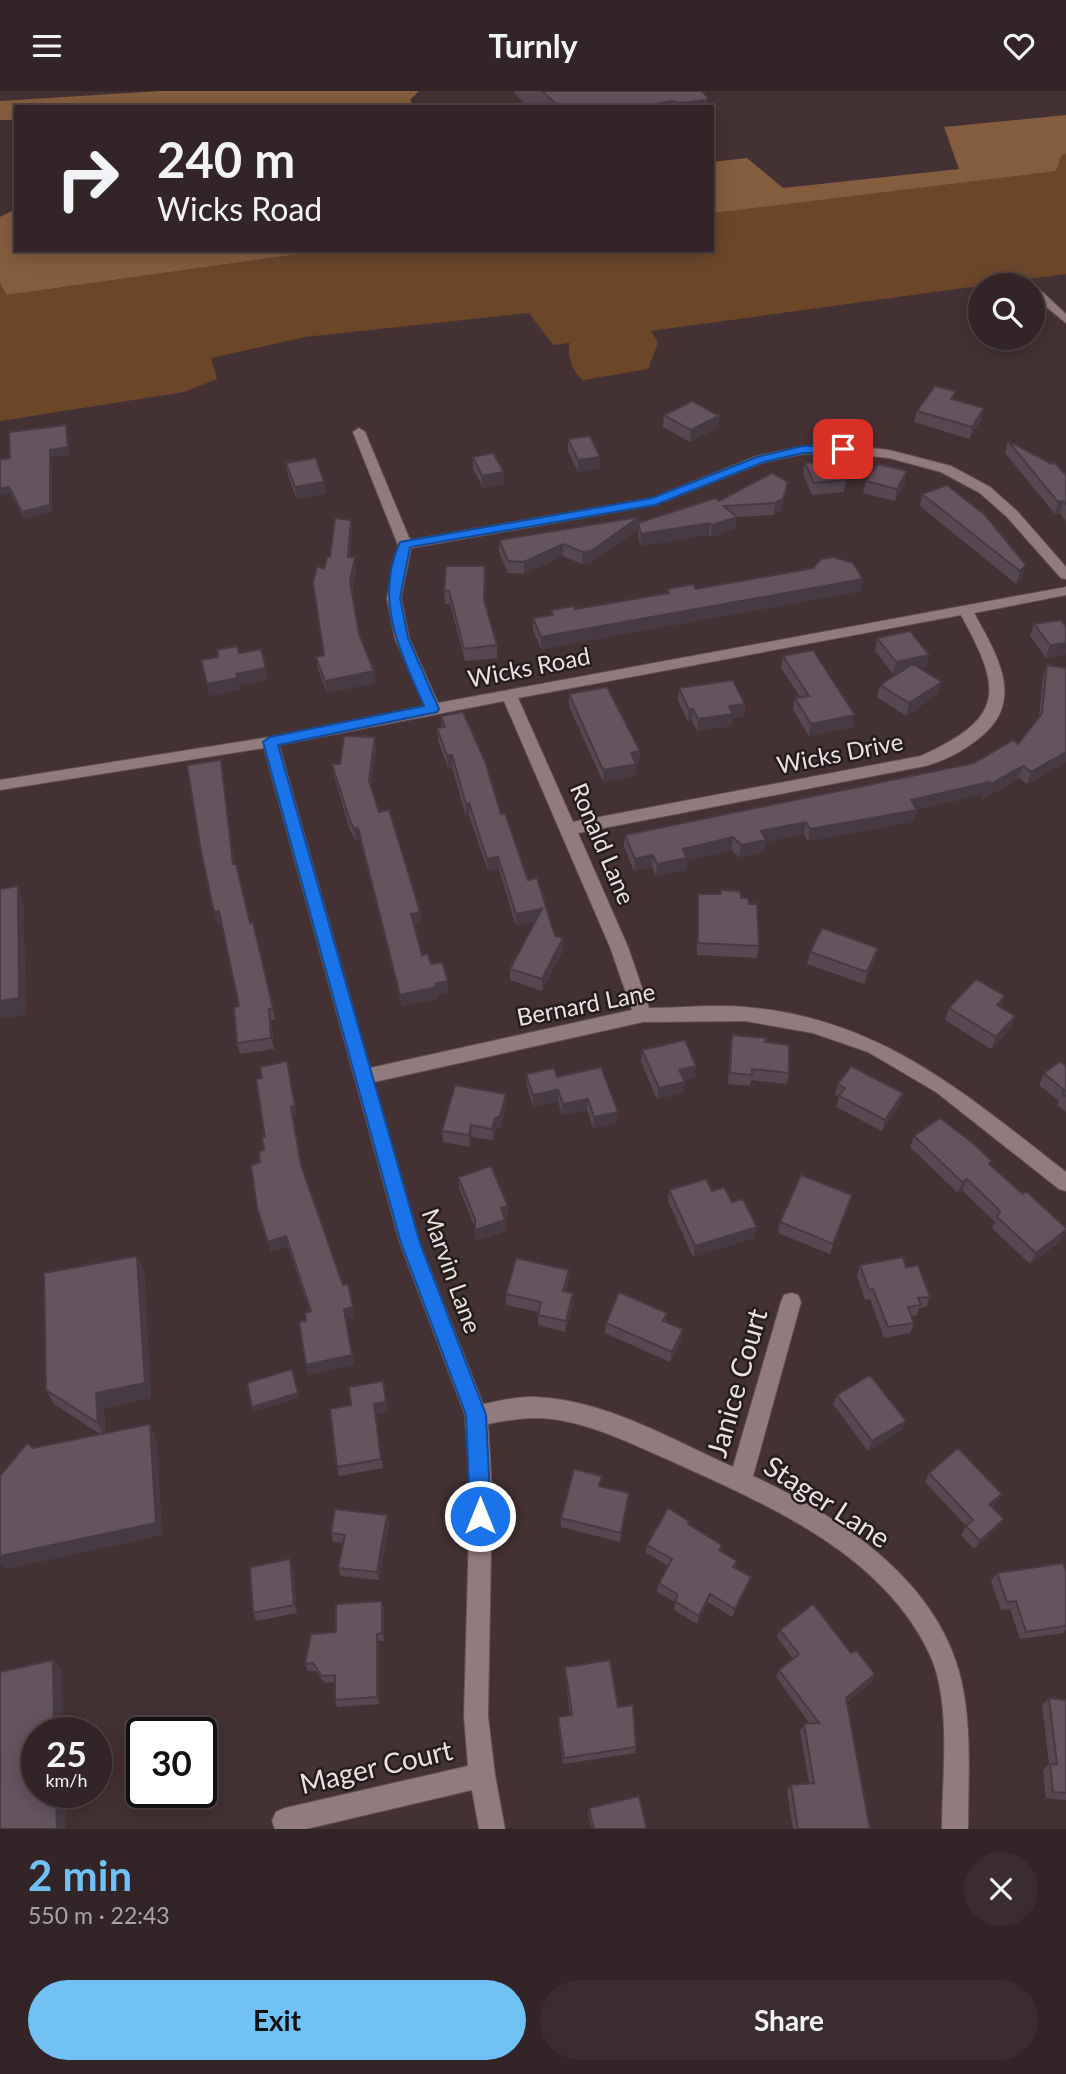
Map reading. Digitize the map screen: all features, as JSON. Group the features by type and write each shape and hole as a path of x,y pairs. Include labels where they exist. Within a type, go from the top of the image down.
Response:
{"street":[{"path":"1045,300 1066,320"},
{"path":"359,432 405,545 394,598 402,638 433,709"},
{"path":"405,545 655,501 761,459 803,450 843,449 889,454 946,469 985,490 1012,514 1066,575"},
{"name":"Wicks Road","path":"0,785 270,742 1066,591"},
{"name":"Wicks Drive","path":"569,829 925,761 966,741 990,720 999,691 996,667 965,609"},
{"name":"Ronald Lane","path":"510,696 619,947 643,1015"},
{"name":"Marvin Lane","path":"270,742 410,1243 476,1415 481,1494 476,1716 482,1775 492,1829"},
{"name":"Bernard Lane","path":"364,1077 643,1015 746,1014 814,1026 874,1047 943,1087 1066,1184"},
{"name":"Janice Court","path":"740,1481 791,1302"},
{"name":"Stager Lane","path":"476,1415 533,1407 582,1415 644,1438 740,1481 808,1518 862,1555 905,1594 939,1647 953,1696 955,1829"},
{"name":"Mager Court","path":"285,1821 482,1775"}],"shaded area":[{"path":"161,91 419,91 410,100 413,105 14,105 14,120 0,120 0,101"},
{"path":"1066,115 1066,154 1061,156 1056,171 714,213 714,162 747,158 783,188 959,169 944,127"},
{"path":"1066,154 1066,274 1045,277 1045,273 968,273 968,287 651,331 658,343 648,369 583,380 571,363 570,343 553,345 529,313 305,337 211,358 217,379 184,392 0,421 0,283 8,295 314,252 714,252 714,198 747,201"},
{"path":"14,210 14,252 314,252 7,295 0,283 0,217"}],"building":[{"path":"542,91 702,91 707,97 707,100 649,105 557,105"},
{"path":"935,386 956,391 951,399 984,408 972,427 917,411"},
{"path":"692,401 719,416 691,430 664,415"},
{"path":"66,425 68,447 50,450 50,505 22,512 9,487 0,488 0,459 10,458 9,432"},
{"path":"590,436 600,457 578,460 568,439"},
{"path":"1008,441 1052,464 1054,462 1066,475 1066,504 1063,501 1058,502"},
{"path":"493,453 504,472 482,476 473,457"},
{"path":"316,458 324,482 295,487 286,463"},
{"path":"836,460 846,480 814,483 805,463"},
{"path":"878,464 907,471 897,489 866,481"},
{"path":"772,473 788,482 783,499 775,503 724,506 737,517 712,525 710,523 641,534 638,523 715,498 719,501"},
{"path":"947,485 985,515 1026,565 1020,571 922,494"},
{"path":"639,517 591,551 583,552 563,544 524,562 508,561 499,540"},
{"path":"335,518 351,520 348,557 355,557 350,581 359,634 374,671 325,681 316,657 324,655 313,583 317,566 324,569 327,557 330,557"},
{"path":"833,557 853,563 863,579 541,637 533,618 553,615 551,610 574,606 575,609 669,593 667,589 693,584 696,589 813,568 821,559"},
{"path":"446,566 485,566 484,600 497,645 464,649 449,591 444,591"},
{"path":"1061,620 1066,627 1066,643 1050,645 1034,624"},
{"path":"910,631 929,655 896,662 877,638"},
{"path":"237,646 239,653 261,649 266,668 236,674 238,678 207,684 201,660 218,657 217,650"},
{"path":"813,650 855,715 811,724 795,698 809,696 783,656"},
{"path":"913,664 942,682 909,703 880,685"},
{"path":"1047,665 1066,668 1066,752 1031,772 1023,766 985,787 989,782 911,800 917,810 810,829 806,822 761,831 766,840 741,845 733,837 683,849 687,858 657,864 653,855 635,859 625,835 974,763 1013,740 1018,744 1042,713"},
{"path":"733,680 745,704 729,706 733,714 698,719 693,709 689,710 679,688"},
{"path":"607,687 640,751 631,753 636,764 603,770 569,694"},
{"path":"463,712 485,761 501,814 505,813 528,880 537,878 555,936 563,938 542,979 510,969 542,909 516,914 498,857 487,859 469,803 466,804 452,755 447,755 437,728 445,727 441,716"},
{"path":"344,736 375,737 369,780 379,812 389,810 413,888 420,912 411,914 422,955 428,954 431,964 442,962 448,981 436,983 437,987 400,995 358,828 354,829 349,818 332,764 340,764"},
{"path":"221,760 233,864 236,864 250,923 253,922 273,1008 269,1009 271,1038 237,1043 234,1007 239,1006 219,911 214,912 187,765"},
{"path":"18,886 19,998 0,1001 0,889"},
{"path":"721,890 740,891 741,898 748,898 749,904 757,904 759,946 698,943 698,894 721,894"},
{"path":"822,928 878,948 867,972 810,952"},
{"path":"976,979 1005,996 997,1005 1015,1016 996,1037 949,1008"},
{"path":"732,1035 767,1038 765,1042 789,1045 789,1073 752,1069 752,1075 730,1073"},
{"path":"685,1040 696,1066 679,1070 685,1082 659,1088 642,1050"},
{"path":"287,1061 295,1106 291,1107 301,1165 343,1285 348,1284 353,1307 344,1309 352,1355 306,1365 299,1322 306,1321 305,1313 311,1311 286,1236 268,1242 257,1208 251,1165 260,1162 259,1151 264,1150 262,1137 265,1137 256,1079 262,1078 260,1067"},
{"path":"1060,1061 1066,1066 1066,1096 1063,1094 1064,1090 1044,1073"},
{"path":"851,1066 903,1093 885,1120 839,1096 845,1088 838,1084"},
{"path":"601,1067 618,1112 594,1117 588,1099 563,1104 558,1090 533,1095 526,1074 554,1068 557,1077"},
{"path":"455,1085 506,1094 500,1116 495,1118 492,1129 471,1125 469,1135 442,1131"},
{"path":"940,1118 973,1143 992,1161 989,1164 1023,1194 1026,1191 1066,1230 1036,1253 997,1217 1000,1211 967,1179 962,1182 914,1136"},
{"path":"491,1166 508,1206 501,1208 505,1220 475,1230 475,1219 458,1177"},
{"path":"801,1175 852,1195 833,1244 780,1222"},
{"path":"706,1179 712,1191 724,1187 732,1202 743,1199 757,1227 695,1246 669,1190"},
{"path":"137,1256 145,1383 96,1393 98,1423 46,1390 44,1273"},
{"path":"903,1257 906,1267 918,1265 930,1297 918,1298 921,1305 908,1307 914,1323 888,1327 860,1265"},
{"path":"516,1258 569,1270 563,1291 573,1293 566,1321 538,1315 541,1302 506,1294"},
{"path":"619,1292 667,1313 663,1321 683,1329 672,1352 606,1323"},
{"path":"292,1369 298,1393 252,1407 247,1383"},
{"path":"870,1375 906,1421 872,1441 837,1395"},
{"path":"383,1381 386,1402 374,1404 381,1459 337,1467 330,1409 351,1405 349,1387"},
{"path":"150,1424 156,1523 0,1556 0,1476 27,1443 33,1448"},
{"path":"958,1448 1002,1494 989,1504 1004,1519 980,1541 966,1526 973,1520 929,1473"},
{"path":"574,1469 602,1476 599,1486 629,1493 621,1533 561,1518"},
{"path":"668,1508 722,1545 719,1550 737,1561 733,1567 751,1577 735,1609 710,1594 699,1616 676,1602 677,1594 659,1583 672,1559 647,1545"},
{"path":"335,1509 387,1515 377,1572 338,1568 345,1535 331,1533"},
{"path":"290,1559 294,1605 253,1613 250,1567"},
{"path":"1063,1563 1066,1571 1066,1626 1026,1632 1016,1601 1007,1602 997,1573"},
{"path":"382,1601 382,1633 377,1634 377,1697 335,1700 335,1675 322,1676 313,1663 305,1664 311,1634 336,1632 336,1604"},
{"path":"813,1604 851,1653 856,1650 875,1674 846,1698 870,1829 798,1829 791,1785 814,1783 804,1724 819,1723 779,1670 799,1654 780,1630"},
{"path":"53,1660 54,1717 21,1717 21,1808 56,1808 57,1829 0,1829 0,1672"},
{"path":"610,1660 618,1707 633,1705 636,1747 564,1758 558,1717 572,1715 565,1667"},
{"path":"1049,1698 1066,1700 1066,1793 1053,1792 1050,1764 1057,1764"},
{"path":"639,1796 647,1829 594,1829 589,1808"}],"route":[{"path":"480,1516 476,1415 410,1243 341,1004 270,742 433,709 402,638 394,598 405,545 655,501 761,459 803,450 843,449"}]}
